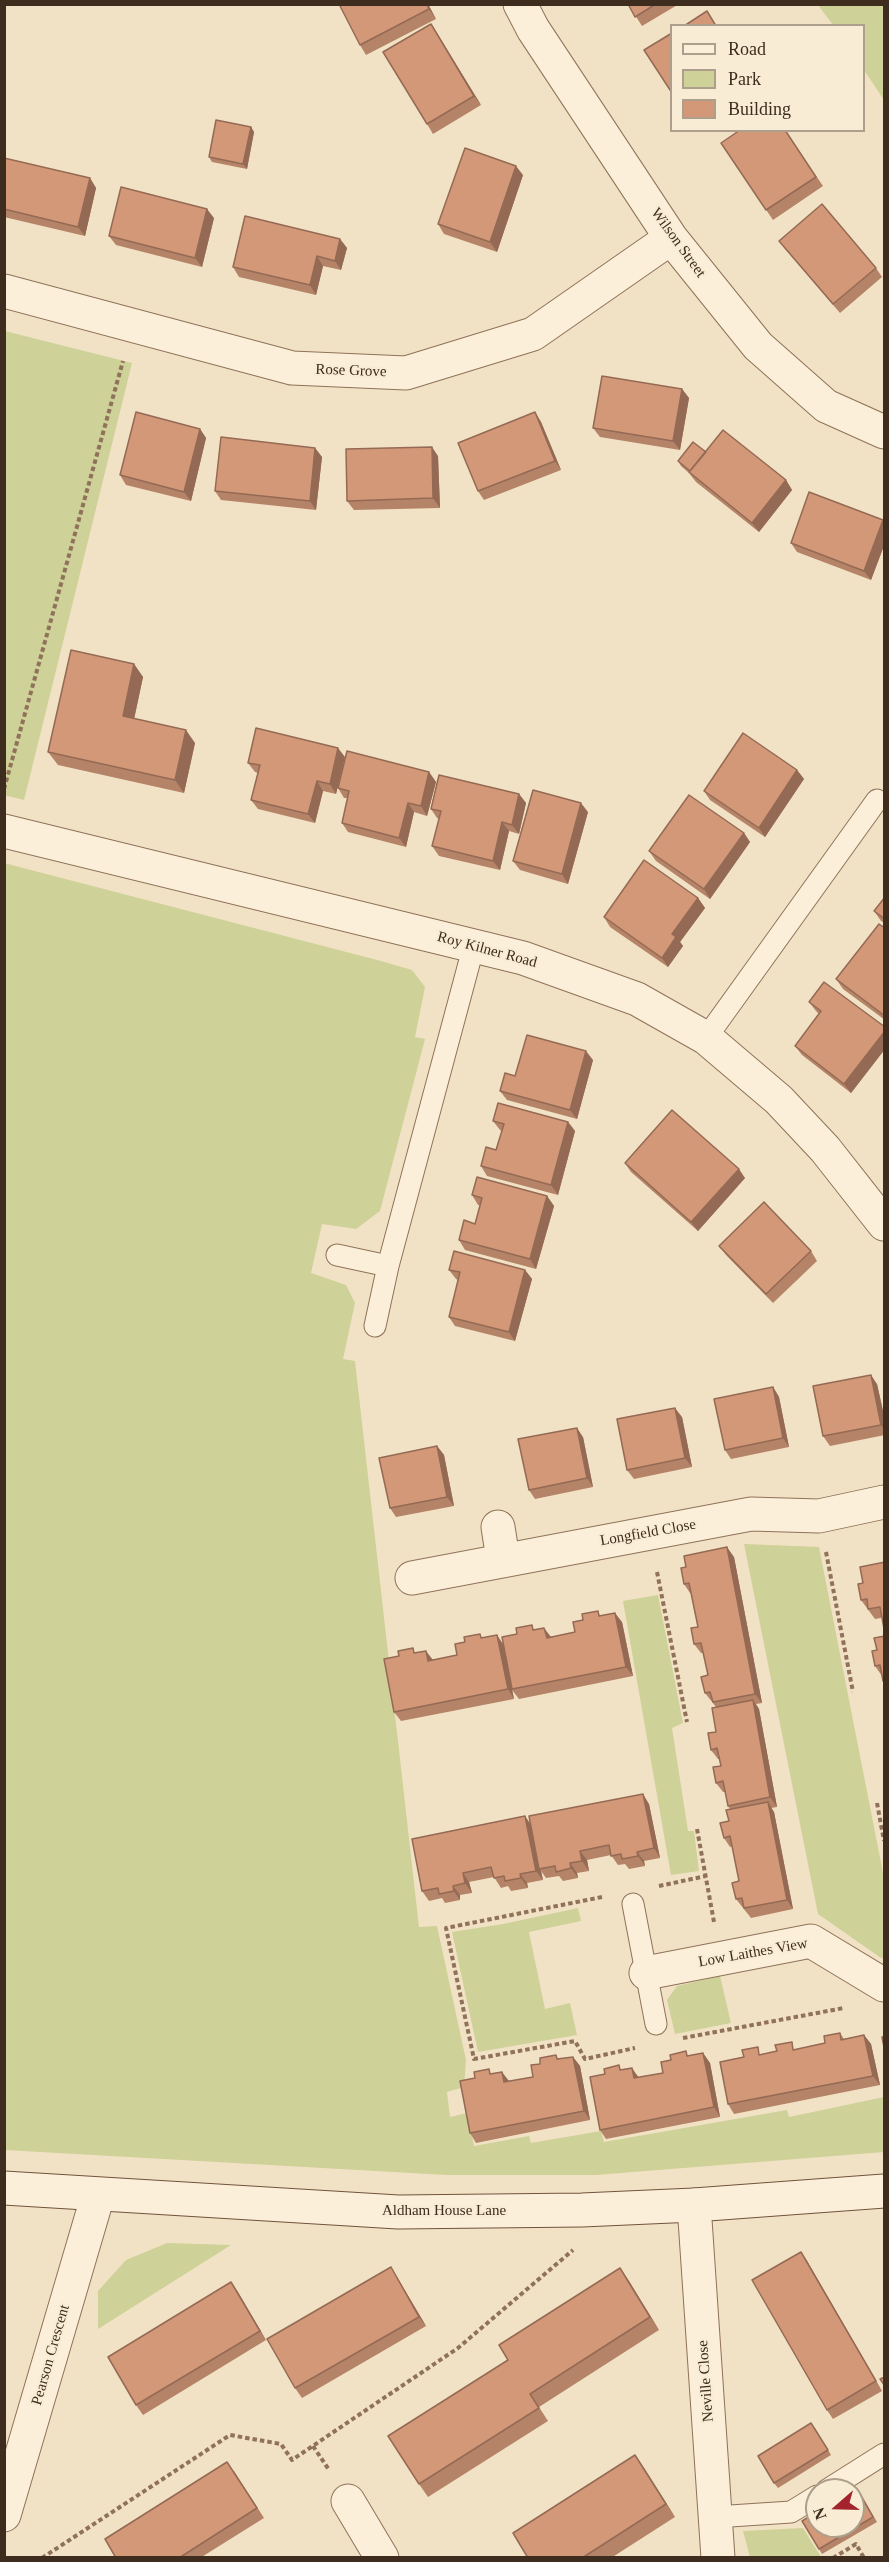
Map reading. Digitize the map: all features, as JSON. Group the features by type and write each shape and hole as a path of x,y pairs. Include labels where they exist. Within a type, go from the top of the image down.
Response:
{"street":[{"name":"Wilson Street","path":"520,4 533,29 671,238 758,346 826,406 885,432"},
{"name":"Rose Grove","path":"4,291 292,368 406,373 532,334 671,238"},
{"name":"Roy Kilner Road","path":"4,831 523,957 637,999 706,1038 779,1100 825,1149 885,1224"},
{"name":"Longfield Close","path":"412,1578 751,1514 819,1516 885,1502"},
{"path":"498,1527 503,1559"},
{"name":"Low Laithes View","path":"646,1973 811,1941 885,1984"},
{"name":"Aldham House Lane","path":"4,2188 398,2212 573,2210 694,2205 885,2191"},
{"name":"Pearson Crescent","path":"4,2515 98,2195"},
{"name":"Neville Close","path":"694,2205 718,2558"},
{"path":"348,2501 381,2558"}],"lane":[{"path":"706,1038 878,800"},
{"path":"375,1326 388,1266 474,945"},
{"path":"337,1254 388,1266"},
{"path":"633,1904 656,2024"},
{"path":"846,2478 885,2454"},
{"path":"715,2517 792,2512 805,2504"}],"path":[{"path":"4,789 133,326"},
{"path":"819,1516 853,1692"},
{"path":"649,1533 687,1722"},
{"path":"877,1803 885,1842"},
{"path":"697,1829 720,1959"},
{"path":"42,2558 230,2435 281,2444 292,2460 458,2348 574,2249 573,2210"},
{"path":"833,2558 856,2544 864,2558"}],"green space":[{"path":"818,5 884,5 884,100 865,72 865,24 832,24"},
{"path":"5,331 132,363 24,800 4,795"},
{"path":"4,863 412,970 425,987 415,1037 425,1039 380,1211 356,1229 322,1224 311,1273 346,1285 355,1303 343,1359 355,1361 419,1927 437,1926 466,2060 464,2087 447,2092 450,2117 467,2113 474,2146 529,2136 531,2143 601,2131 604,2142 787,2110 789,2117 884,2097 884,2152 596,2175 446,2175 5,2150"},
{"path":"744,1544 819,1547 884,1878 884,1958 818,1914"},
{"path":"658,1595 683,1723 672,1728 688,1831 694,1831 699,1871 671,1875 623,1601"},
{"path":"578,1908 581,1921 529,1932 545,2009 570,2003 577,2035 478,2052 452,1932"},
{"path":"720,1976 731,2023 675,2034 667,2000 677,1986"},
{"path":"167,2243 231,2245 98,2329 98,2291 126,2260"},
{"path":"803,2528 805,2538 809,2538 821,2557 750,2557 743,2531"}],"building":[{"path":"339,4 427,4 429,9 360,45"},
{"path":"628,4 656,4 635,17"},
{"path":"707,11 715,24 687,24"},
{"path":"431,24 474,96 427,124 383,52"},
{"path":"670,34 670,90 644,50"},
{"path":"216,120 251,127 243,164 209,157"},
{"path":"737,132 786,132 816,177 766,210 721,143"},
{"path":"465,148 516,166 490,242 438,224"},
{"path":"4,158 90,178 78,227 4,209"},
{"path":"121,187 207,209 195,258 109,236"},
{"path":"822,204 876,268 833,304 779,241"},
{"path":"245,216 340,239 335,261 317,256 310,285 233,267"},
{"path":"602,376 682,389 673,441 593,428"},
{"path":"136,412 200,429 184,492 120,475"},
{"path":"535,412 555,461 478,491 458,443"},
{"path":"723,430 786,480 752,523 689,472"},
{"path":"221,437 315,448 310,501 215,491"},
{"path":"693,442 706,452 690,471 678,461"},
{"path":"432,447 433,498 347,501 346,449"},
{"path":"809,492 883,520 864,571 791,543"},
{"path":"71,650 134,664 123,716 186,730 175,780 48,752"},
{"path":"256,728 338,748 330,784 317,781 308,814 251,800 260,765 248,763"},
{"path":"743,733 797,770 759,828 704,791"},
{"path":"347,751 429,772 421,806 408,803 399,838 342,823 349,791 338,788"},
{"path":"439,775 519,794 512,825 502,822 493,861 432,846 441,811 431,809"},
{"path":"533,790 581,803 562,874 513,861"},
{"path":"689,795 744,833 704,889 649,851"},
{"path":"644,860 698,898 672,934 676,937 662,958 604,917"},
{"path":"885,897 885,919 874,911"},
{"path":"879,924 885,928 885,1016 836,979"},
{"path":"824,982 885,1027 885,1031 844,1084 795,1046 821,1011 809,1002"},
{"path":"527,1035 586,1051 570,1110 500,1091 505,1073 515,1076"},
{"path":"498,1103 568,1122 551,1185 481,1166 486,1147 496,1150 504,1124 493,1121"},
{"path":"672,1110 739,1169 691,1222 625,1163"},
{"path":"477,1177 547,1196 530,1259 459,1240 464,1220 475,1224 482,1198 472,1195"},
{"path":"764,1202 811,1251 766,1294 719,1246"},
{"path":"454,1251 525,1270 509,1332 449,1317 460,1272 449,1270"},
{"path":"871,1375 881,1425 823,1436 813,1386"},
{"path":"773,1387 783,1438 725,1450 714,1399"},
{"path":"675,1408 685,1458 627,1470 617,1419"},
{"path":"577,1428 587,1478 529,1490 518,1439"},
{"path":"437,1446 447,1497 390,1508 379,1458"},
{"path":"727,1547 755,1694 713,1702 710,1692 705,1693 701,1677 708,1675 701,1643 694,1644 691,1628 698,1627 689,1583 684,1584 681,1568 686,1567 684,1556"},
{"path":"885,1562 885,1634 880,1607 868,1609 867,1599 861,1600 858,1584 863,1583 860,1567"},
{"path":"598,1611 599,1616 615,1613 626,1667 512,1689 502,1637 517,1634 516,1628 532,1625 533,1630 544,1628 547,1638 575,1632 573,1622 583,1620 582,1614"},
{"path":"480,1634 481,1638 497,1635 508,1689 394,1712 384,1659 399,1656 398,1651 413,1648 414,1653 426,1651 428,1661 457,1655 455,1644 465,1642 464,1637"},
{"path":"885,1636 885,1681 883,1681 880,1665 875,1666 872,1651 877,1650 874,1638"},
{"path":"753,1700 770,1797 728,1806 723,1781 716,1783 713,1767 721,1766 717,1748 711,1750 708,1733 716,1732 712,1708"},
{"path":"643,1794 654,1848 637,1852 638,1856 622,1859 621,1854 611,1856 609,1845 580,1851 582,1861 570,1863 571,1868 556,1872 555,1866 539,1869 529,1816"},
{"path":"768,1802 787,1900 744,1908 742,1898 736,1899 732,1883 739,1881 730,1836 724,1838 720,1823 729,1821 726,1810"},
{"path":"525,1816 536,1871 520,1874 521,1878 505,1881 504,1876 494,1878 491,1867 463,1873 465,1883 453,1886 454,1891 439,1894 438,1888 422,1891 412,1839"},
{"path":"840,2033 841,2040 864,2035 873,2076 728,2104 720,2062 744,2057 742,2050 758,2047 759,2055 777,2051 775,2045 792,2042 793,2050 825,2043 824,2036"},
{"path":"686,2051 687,2056 703,2053 714,2107 600,2130 590,2077 605,2074 604,2069 619,2065 620,2070 632,2068 634,2078 663,2073 661,2062 671,2060 670,2055"},
{"path":"556,2055 557,2059 573,2057 584,2111 470,2133 460,2081 475,2078 474,2072 489,2069 490,2074 502,2072 504,2082 533,2077 531,2065 540,2064 540,2058"},
{"path":"801,2252 876,2381 827,2410 752,2280"},
{"path":"391,2267 419,2317 295,2388 267,2339"},
{"path":"620,2268 650,2317 530,2394 539,2408 419,2484 388,2436 508,2360 499,2345"},
{"path":"231,2282 260,2331 136,2405 108,2357"},
{"path":"811,2423 828,2450 774,2483 758,2456"},
{"path":"635,2455 666,2504 582,2558 528,2558 513,2533"},
{"path":"227,2462 257,2508 179,2558 116,2558 105,2539"},
{"path":"865,2503 873,2517 865,2522"},
{"path":"812,2538 838,2538 819,2549"}]}
